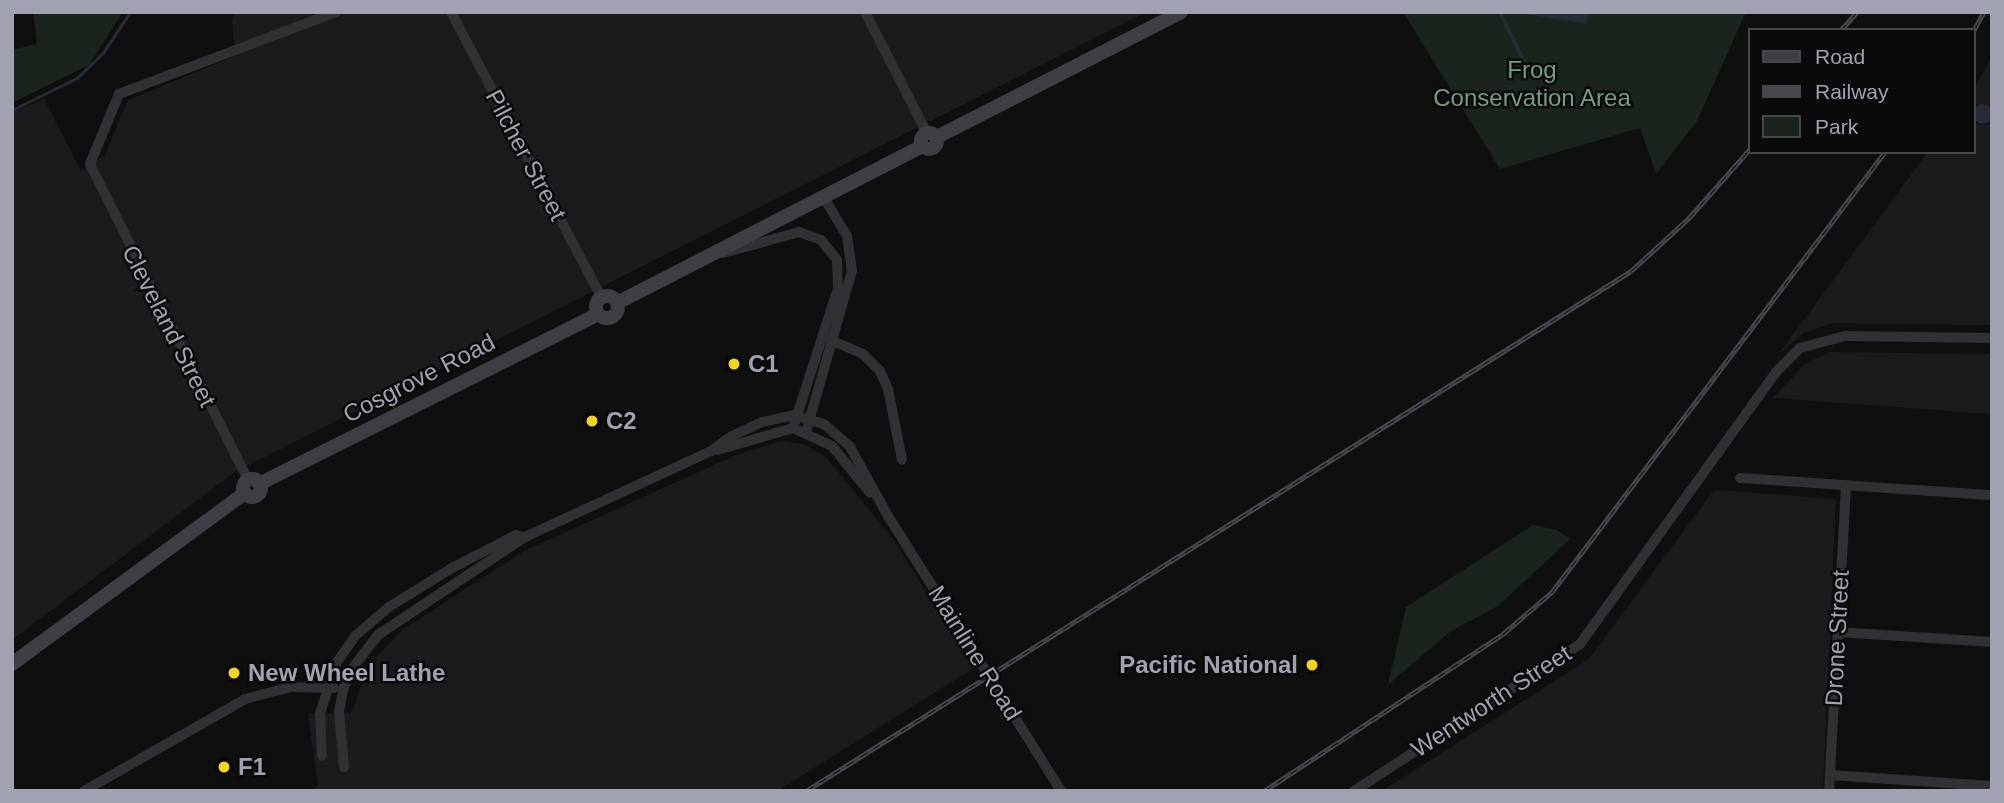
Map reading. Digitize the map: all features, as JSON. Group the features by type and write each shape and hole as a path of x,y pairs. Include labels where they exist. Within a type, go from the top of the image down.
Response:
{"main road":[{"path":"598,314 596,305 601,297 617,303 824,198 929,139 1181,12"},
{"name":"Cosgrove Road","path":"12,664 251,485 598,314 614,315 617,303"}],"street":[{"name":"Cleveland Street","path":"251,485 90,172 92,156 119,94 336,12"},
{"name":"Pilcher Street","path":"451,12 601,297"},
{"path":"865,12 929,139"},
{"path":"793,428 794,415 827,339 853,263 847,236 824,198"},
{"path":"708,258 791,233 821,240 837,260 840,274 806,432"},
{"name":"Wentworth Street","path":"1354,791 1580,644 1784,363 1810,343 1845,335 1992,338"},
{"path":"827,339 863,354 884,377 902,460"},
{"name":"Mainline Road","path":"344,767 339,712 343,690 366,647 385,629 525,537 711,451 762,422 794,415 809,418 832,429 850,447 888,516 1061,791"},
{"name":"Mainline Road","path":"711,451 793,428 806,432 832,446 888,516"},
{"path":"1741,478 1992,495"},
{"name":"Drone Street","path":"1829,791 1846,485"},
{"name":"Mainline Road","path":"322,756 320,713 328,686 355,636 389,607 452,568 516,535 525,537"},
{"path":"1838,632 1992,642"},
{"path":"84,791 245,699 291,687 328,686 343,690"},
{"path":"1830,775 1992,786"}],"shaded area":[{"path":"236,12 1146,12 235,472 12,640 12,112 44,99 81,171 105,155 128,100 235,56 232,19"},
{"path":"1498,12 1502,12 1532,73 1528,75"},
{"path":"1511,12 1588,12 1587,24"},
{"path":"1992,57 1992,106 1976,104 1976,85"},
{"path":"1979,104 1987,104 1993,110 1993,118 1987,124 1979,124 1976,121 1976,107"},
{"path":"1976,123 1992,125 1992,325 1833,323 1804,333 1778,355 1927,154 1976,154"},
{"path":"1829,352 1992,354 1992,414 1773,398 1805,364"},
{"path":"781,441 804,444 827,458 893,539 974,668 777,791 311,791 318,786 308,714 352,712 369,665 402,630 524,551 736,455"},
{"path":"1714,490 1836,499 1823,791 1382,791 1589,659"}],"green space":[{"path":"33,12 123,12 89,65 12,103 12,50 37,44"},
{"name":"Frog Conservation Area","path":"1403,12 1746,12 1697,121 1656,174 1640,128 1500,169"},
{"path":"1533,525 1557,530 1570,539 1498,606 1451,631 1388,685 1406,607"}],"waterway":[{"path":"12,110 77,78 103,53 130,12"}],"railway":[{"path":"1843,28 1857,12"},
{"path":"1975,28 1984,12"},
{"path":"806,791 1631,271 1689,218 1748,151"},
{"path":"1264,791 1503,634 1552,592 1883,154"}],"place":[{"name":"C1","path":"734,364"},
{"name":"C2","path":"592,421"},
{"name":"Pacific National","path":"1312,665"},
{"name":"New Wheel Lathe","path":"234,673"},
{"name":"F1","path":"224,767"}]}
